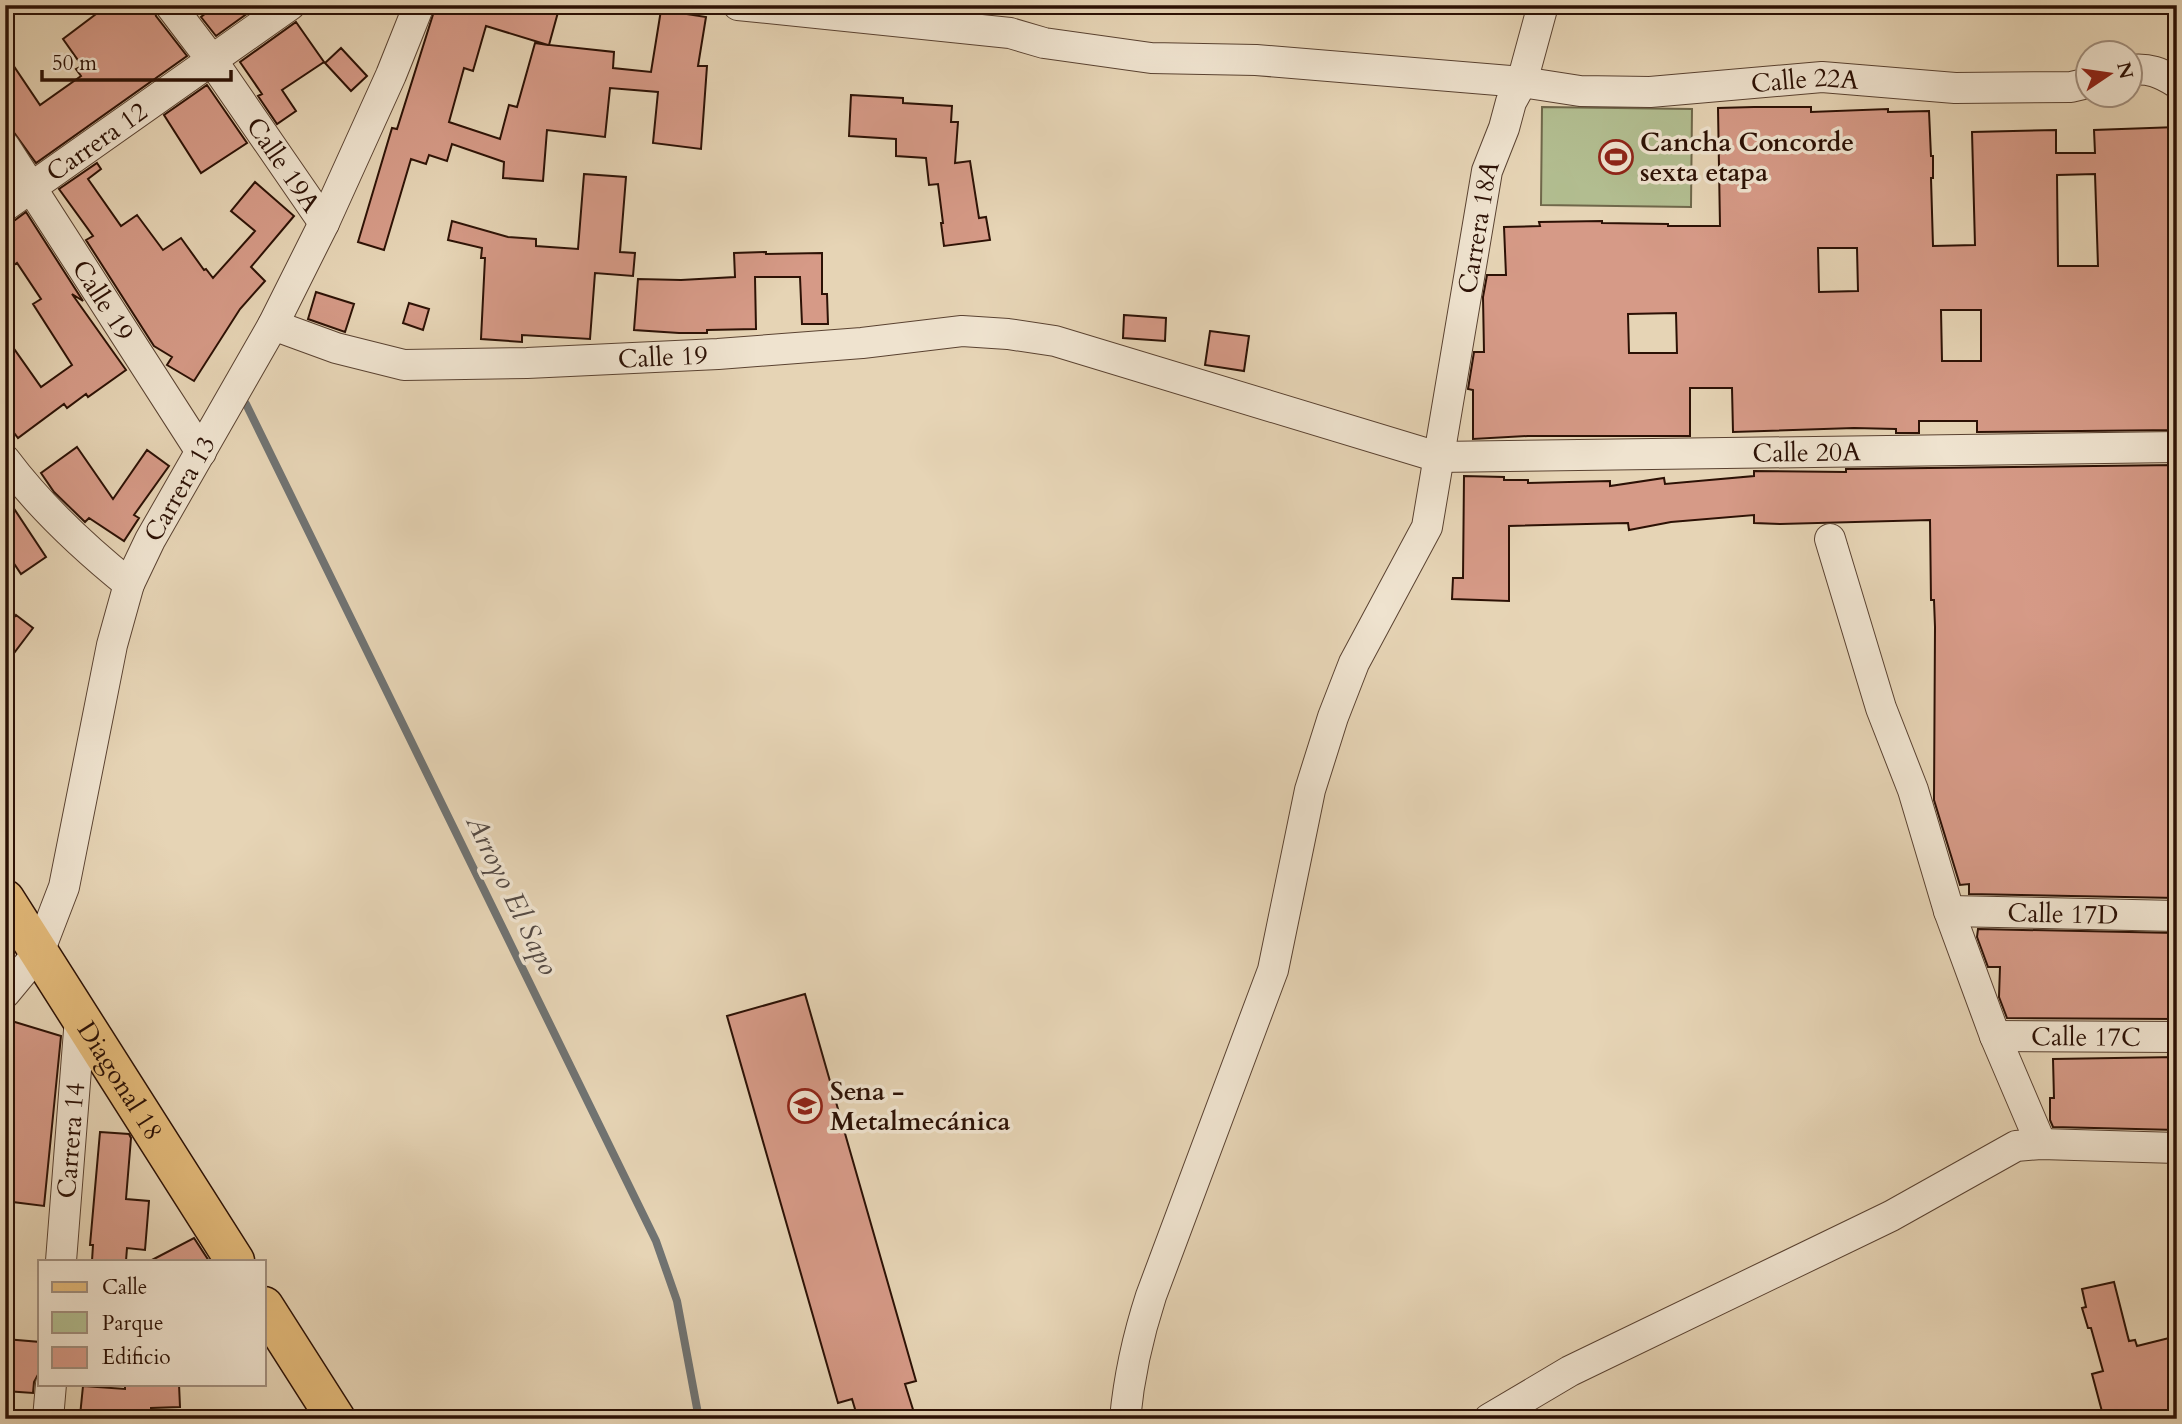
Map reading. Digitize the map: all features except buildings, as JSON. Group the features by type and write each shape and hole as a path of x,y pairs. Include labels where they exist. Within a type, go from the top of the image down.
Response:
{"main road":[{"name":"Diagonal 18","path":"5,899 234,1260"},
{"path":"266,1309 336,1419"}],"street":[{"name":"Calle 19A","path":"170,5 211,59 324,223"},
{"name":"Carrera 12","path":"5,206 290,5"},
{"name":"Carrera 13","path":"5,993 39,952 64,887 112,645 130,584 150,540 273,326 324,223 391,75 419,5"},
{"name":"Calle 22A","path":"738,5 1010,33 1044,43 1152,58 1256,60 1522,82 1580,91 1650,92 1822,77 1955,88 2074,87"},
{"name":"Carrera 18A","path":"1125,1419 1128,1387 1151,1296 1273,970 1310,790 1333,717 1354,663 1427,527 1487,171 1511,102 1522,82 1543,5"},
{"path":"2144,69 2159,72 2177,83"},
{"name":"Calle 19","path":"5,147 201,452"},
{"name":"Calle 19","path":"273,326 336,348 404,365 527,363 718,354 862,343 962,331 1008,334 1055,341 1438,457"},
{"name":"Calle 20A","path":"1438,457 2177,447"},
{"path":"5,460 40,503 84,548 130,584"},
{"path":"1830,539 1881,708 1913,790 1949,911 1995,1036 2041,1144"},
{"name":"Calle 17D","path":"1949,911 2177,916"},
{"name":"Carrera 14","path":"61,1260 80,1018"},
{"name":"Calle 17C","path":"1995,1036 2177,1037"},
{"path":"1489,1419 1570,1371 1891,1216 2017,1146 2041,1144 2177,1148"},
{"path":"48,1419 51,1386"}],"green space":[{"name":"Cancha Concorde sexta etapa","path":"1542,107 1692,109 1691,207 1541,205"}],"waterway":[{"name":"Arroyo El Sapo","path":"246,404 656,1241 677,1301 699,1419"}],"place":[{"name":"Cancha Concorde sexta etapa","path":"1616,157"},
{"name":"Sena - Metalmecánica","path":"805,1106"}]}
